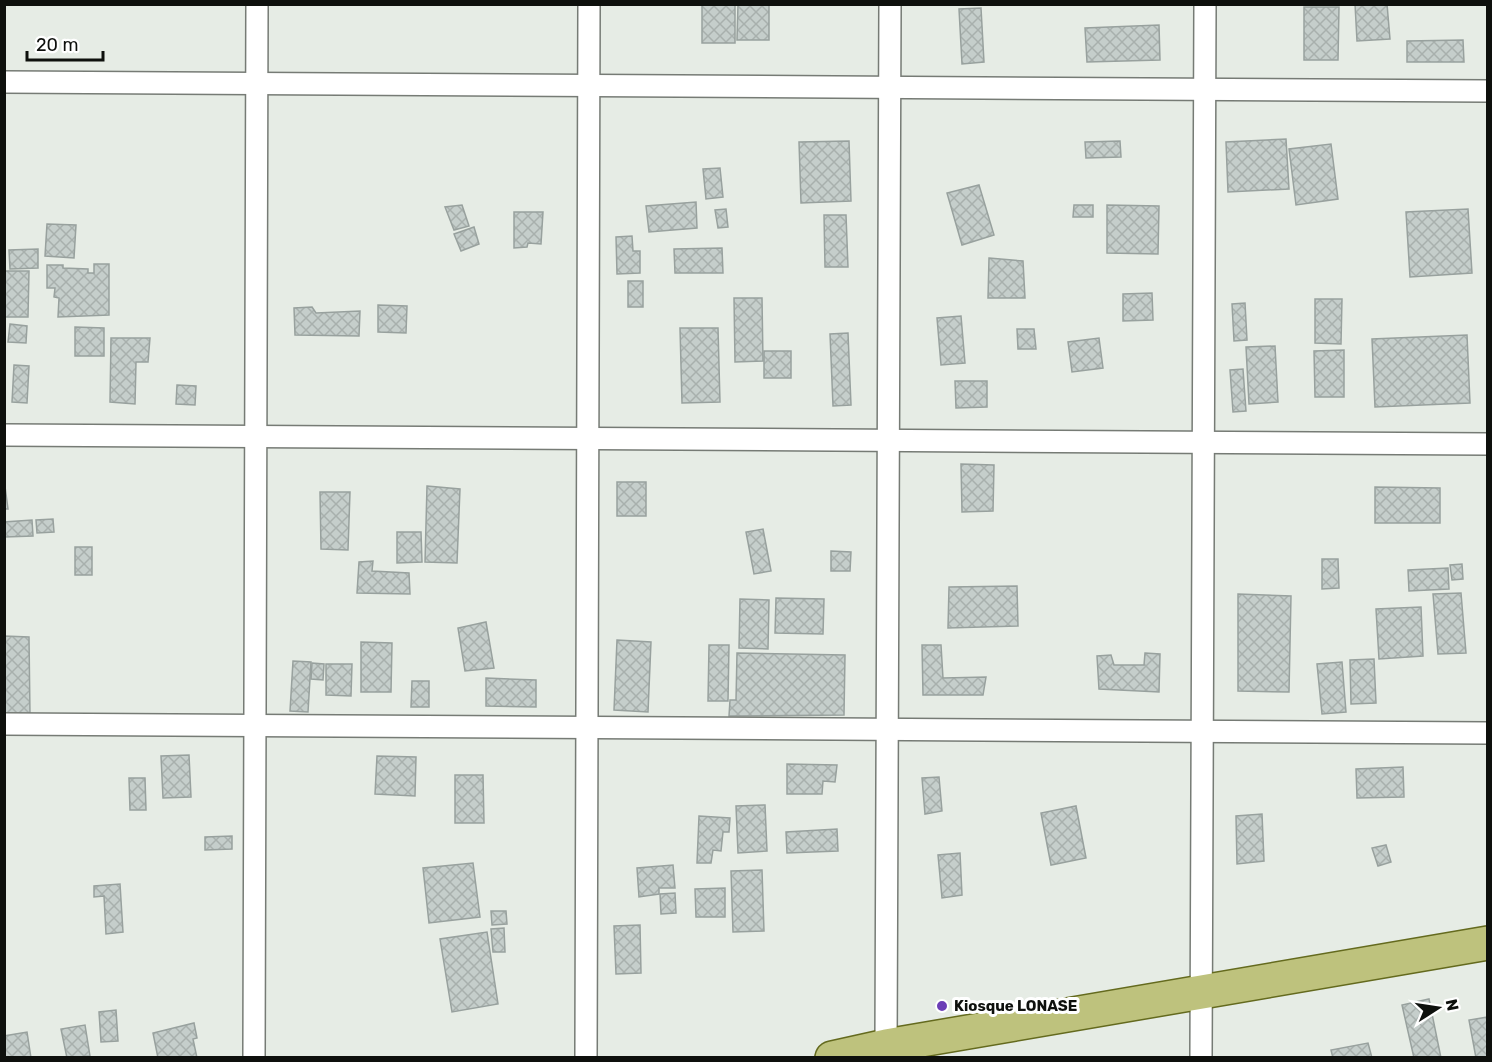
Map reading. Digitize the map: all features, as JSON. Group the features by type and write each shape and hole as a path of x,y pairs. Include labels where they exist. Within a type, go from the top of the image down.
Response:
{"main road":[{"path":"832,1058 886,1046 1488,943"}],"street":[{"path":"254,1058 257,4"},
{"path":"586,1058 589,4"},
{"path":"886,1046 890,4"},
{"path":"1201,1058 1205,4"},
{"path":"4,82 1488,91"},
{"path":"4,435 1488,444"},
{"path":"4,724 1488,733"}],"building":[{"path":"702,4 735,4 735,43 702,43"},
{"path":"738,4 769,4 769,40 737,40"},
{"path":"1355,4 1387,4 1390,39 1357,41"},
{"path":"1304,7 1339,7 1338,60 1304,60"},
{"path":"981,8 984,62 962,64 959,9"},
{"path":"1159,25 1160,60 1087,62 1085,28"},
{"path":"1463,40 1464,62 1407,62 1407,41"},
{"path":"1286,139 1289,189 1228,192 1226,142"},
{"path":"849,141 851,201 801,203 799,142"},
{"path":"1120,141 1121,157 1086,158 1085,142"},
{"path":"1331,144 1338,199 1296,205 1289,149"},
{"path":"720,168 723,197 706,199 703,169"},
{"path":"979,185 994,235 962,245 947,193"},
{"path":"696,202 697,228 649,232 646,206"},
{"path":"462,205 469,226 454,230 445,207"},
{"path":"1074,205 1093,205 1093,217 1073,217"},
{"path":"1107,205 1159,206 1158,254 1107,253"},
{"path":"726,209 728,227 718,228 715,210"},
{"path":"1468,209 1472,273 1410,277 1406,212"},
{"path":"514,212 543,212 541,244 528,243 527,247 514,248"},
{"path":"824,215 846,215 848,267 825,267"},
{"path":"47,224 76,225 74,258 45,256"},
{"path":"474,227 479,244 461,251 454,234"},
{"path":"632,236 633,251 640,251 640,273 617,274 616,237"},
{"path":"722,248 723,273 675,273 674,249"},
{"path":"38,249 38,268 10,269 9,250"},
{"path":"989,258 1023,261 1025,298 988,298"},
{"path":"94,264 109,264 109,315 58,317 59,298 54,297 55,288 47,288 47,265 88,269 88,273 94,273"},
{"path":"4,271 29,271 28,317 4,317"},
{"path":"628,281 643,281 643,307 628,307"},
{"path":"1152,293 1153,320 1123,321 1123,294"},
{"path":"734,298 762,298 763,361 735,362"},
{"path":"1315,299 1342,299 1341,344 1315,343"},
{"path":"1245,303 1247,340 1234,341 1232,304"},
{"path":"378,305 407,306 406,333 378,332"},
{"path":"312,307 316,313 360,311 359,336 295,335 294,308"},
{"path":"961,316 965,363 941,365 937,318"},
{"path":"10,324 27,326 26,343 8,342"},
{"path":"75,327 104,328 104,356 75,356"},
{"path":"680,328 718,328 720,402 682,403"},
{"path":"1017,329 1034,329 1036,349 1018,349"},
{"path":"848,333 851,405 833,406 830,334"},
{"path":"1467,335 1470,403 1375,407 1372,339"},
{"path":"111,338 150,338 148,362 136,362 135,404 110,402"},
{"path":"1099,338 1103,368 1072,372 1068,342"},
{"path":"1275,346 1278,402 1249,404 1246,347"},
{"path":"1344,350 1344,397 1315,397 1314,351"},
{"path":"764,351 791,351 791,378 764,378"},
{"path":"14,365 29,366 27,403 12,402"},
{"path":"1243,369 1246,411 1233,412 1230,370"},
{"path":"955,381 987,381 987,407 956,408"},
{"path":"177,385 196,386 195,405 176,404"},
{"path":"961,464 994,465 993,511 962,512"},
{"path":"4,479 8,509 4,509"},
{"path":"617,482 646,482 646,516 617,516"},
{"path":"427,486 460,489 457,563 425,562"},
{"path":"1375,487 1440,488 1440,523 1375,523"},
{"path":"320,492 350,492 348,550 321,549"},
{"path":"53,519 54,532 37,533 36,520"},
{"path":"32,520 33,536 5,537 4,522"},
{"path":"763,529 771,571 754,574 746,532"},
{"path":"397,532 421,532 422,562 397,563"},
{"path":"75,547 92,547 92,575 75,575"},
{"path":"831,551 851,552 850,571 831,571"},
{"path":"1322,559 1338,559 1339,588 1322,589"},
{"path":"373,561 372,571 409,573 410,594 357,593 359,562"},
{"path":"1462,564 1463,579 1452,580 1450,565"},
{"path":"1448,568 1449,589 1409,591 1408,570"},
{"path":"1017,586 1018,626 948,628 949,587"},
{"path":"1461,593 1466,653 1438,654 1433,594"},
{"path":"1238,594 1291,596 1289,692 1238,691"},
{"path":"776,598 824,599 823,634 775,633"},
{"path":"740,599 769,600 768,649 739,648"},
{"path":"1421,607 1423,656 1379,659 1376,609"},
{"path":"486,622 494,668 465,671 458,628"},
{"path":"4,636 29,637 30,715 4,715"},
{"path":"617,640 651,642 648,712 614,710"},
{"path":"361,642 392,643 391,692 361,692"},
{"path":"709,645 729,645 728,701 708,701"},
{"path":"922,645 941,645 943,678 986,677 983,695 923,695"},
{"path":"737,653 845,655 844,715 729,716 730,700 736,700"},
{"path":"1145,653 1160,654 1159,692 1099,689 1097,656 1111,655 1114,665 1144,665"},
{"path":"1374,659 1376,703 1351,704 1350,660"},
{"path":"293,661 311,662 308,712 290,711"},
{"path":"1342,662 1346,712 1322,714 1317,664"},
{"path":"312,663 324,664 323,680 311,679"},
{"path":"326,664 352,664 351,696 326,695"},
{"path":"486,678 536,680 536,707 486,706"},
{"path":"412,681 429,681 429,707 411,707"},
{"path":"189,755 191,797 163,798 161,756"},
{"path":"377,756 416,757 415,796 375,794"},
{"path":"787,764 837,765 835,782 823,781 822,794 787,794"},
{"path":"1403,767 1404,797 1357,798 1356,769"},
{"path":"455,775 483,775 484,823 455,823"},
{"path":"939,777 942,811 925,814 922,778"},
{"path":"129,778 145,778 146,810 130,810"},
{"path":"765,805 767,851 738,853 736,806"},
{"path":"1076,806 1086,858 1051,865 1041,813"},
{"path":"1262,814 1264,861 1237,864 1236,816"},
{"path":"699,816 730,818 729,832 723,832 721,851 713,850 711,863 697,863"},
{"path":"837,829 838,851 787,853 786,832"},
{"path":"232,836 232,849 205,850 205,837"},
{"path":"1386,845 1391,862 1378,866 1372,848"},
{"path":"960,853 962,895 942,898 938,855"},
{"path":"473,863 480,917 429,923 423,868"},
{"path":"673,865 675,888 659,888 659,894 639,897 637,868"},
{"path":"762,870 764,931 733,932 731,871"},
{"path":"120,884 123,932 106,934 104,896 94,897 94,886"},
{"path":"725,888 725,917 696,917 695,889"},
{"path":"675,893 676,913 661,914 660,894"},
{"path":"491,911 506,911 507,924 492,925"},
{"path":"640,925 641,973 616,974 614,926"},
{"path":"504,928 505,952 493,952 491,929"},
{"path":"487,932 498,1004 452,1012 440,939"},
{"path":"1429,999 1441,1058 1414,1058 1402,1005"},
{"path":"116,1010 118,1041 101,1042 99,1012"},
{"path":"1488,1017 1488,1058 1476,1058 1469,1020"},
{"path":"194,1023 197,1038 193,1039 197,1058 158,1058 153,1033"},
{"path":"85,1025 90,1056 67,1058 61,1029"},
{"path":"27,1032 31,1058 4,1058 4,1036"},
{"path":"1368,1043 1372,1058 1333,1058 1331,1050"}],"place":[{"name":"Kiosque LONASE","path":"942,1006"}]}
